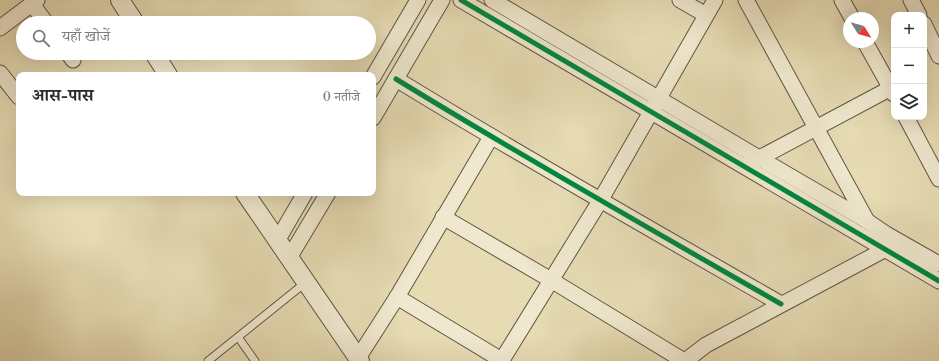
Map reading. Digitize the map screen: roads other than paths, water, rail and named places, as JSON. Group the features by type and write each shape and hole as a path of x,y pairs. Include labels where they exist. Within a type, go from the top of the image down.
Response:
{"street":[{"path":"120,0 130,16"},
{"path":"376,72 418,0"},
{"path":"376,113 442,0"},
{"path":"461,0 939,281"},
{"path":"492,0 867,220 886,234 939,264"},
{"path":"680,0 706,15"},
{"path":"397,297 503,361 600,201 715,0"},
{"path":"746,0 867,220"},
{"path":"842,0 849,12"},
{"path":"911,0 917,12"},
{"path":"16,16 35,2 42,16"},
{"path":"0,28 16,16"},
{"path":"927,30 939,56"},
{"path":"869,48 891,89"},
{"path":"158,60 166,72"},
{"path":"0,73 16,93"},
{"path":"396,79 600,201 781,304"},
{"path":"744,167 817,127 891,91"},
{"path":"908,120 939,178"},
{"path":"247,196 359,359 491,137"},
{"path":"277,241 303,196"},
{"path":"289,258 326,196"},
{"path":"443,217 685,361 706,345 884,250"}],"lane":[{"path":"208,361 306,283"},
{"path":"238,337 255,361"}]}
